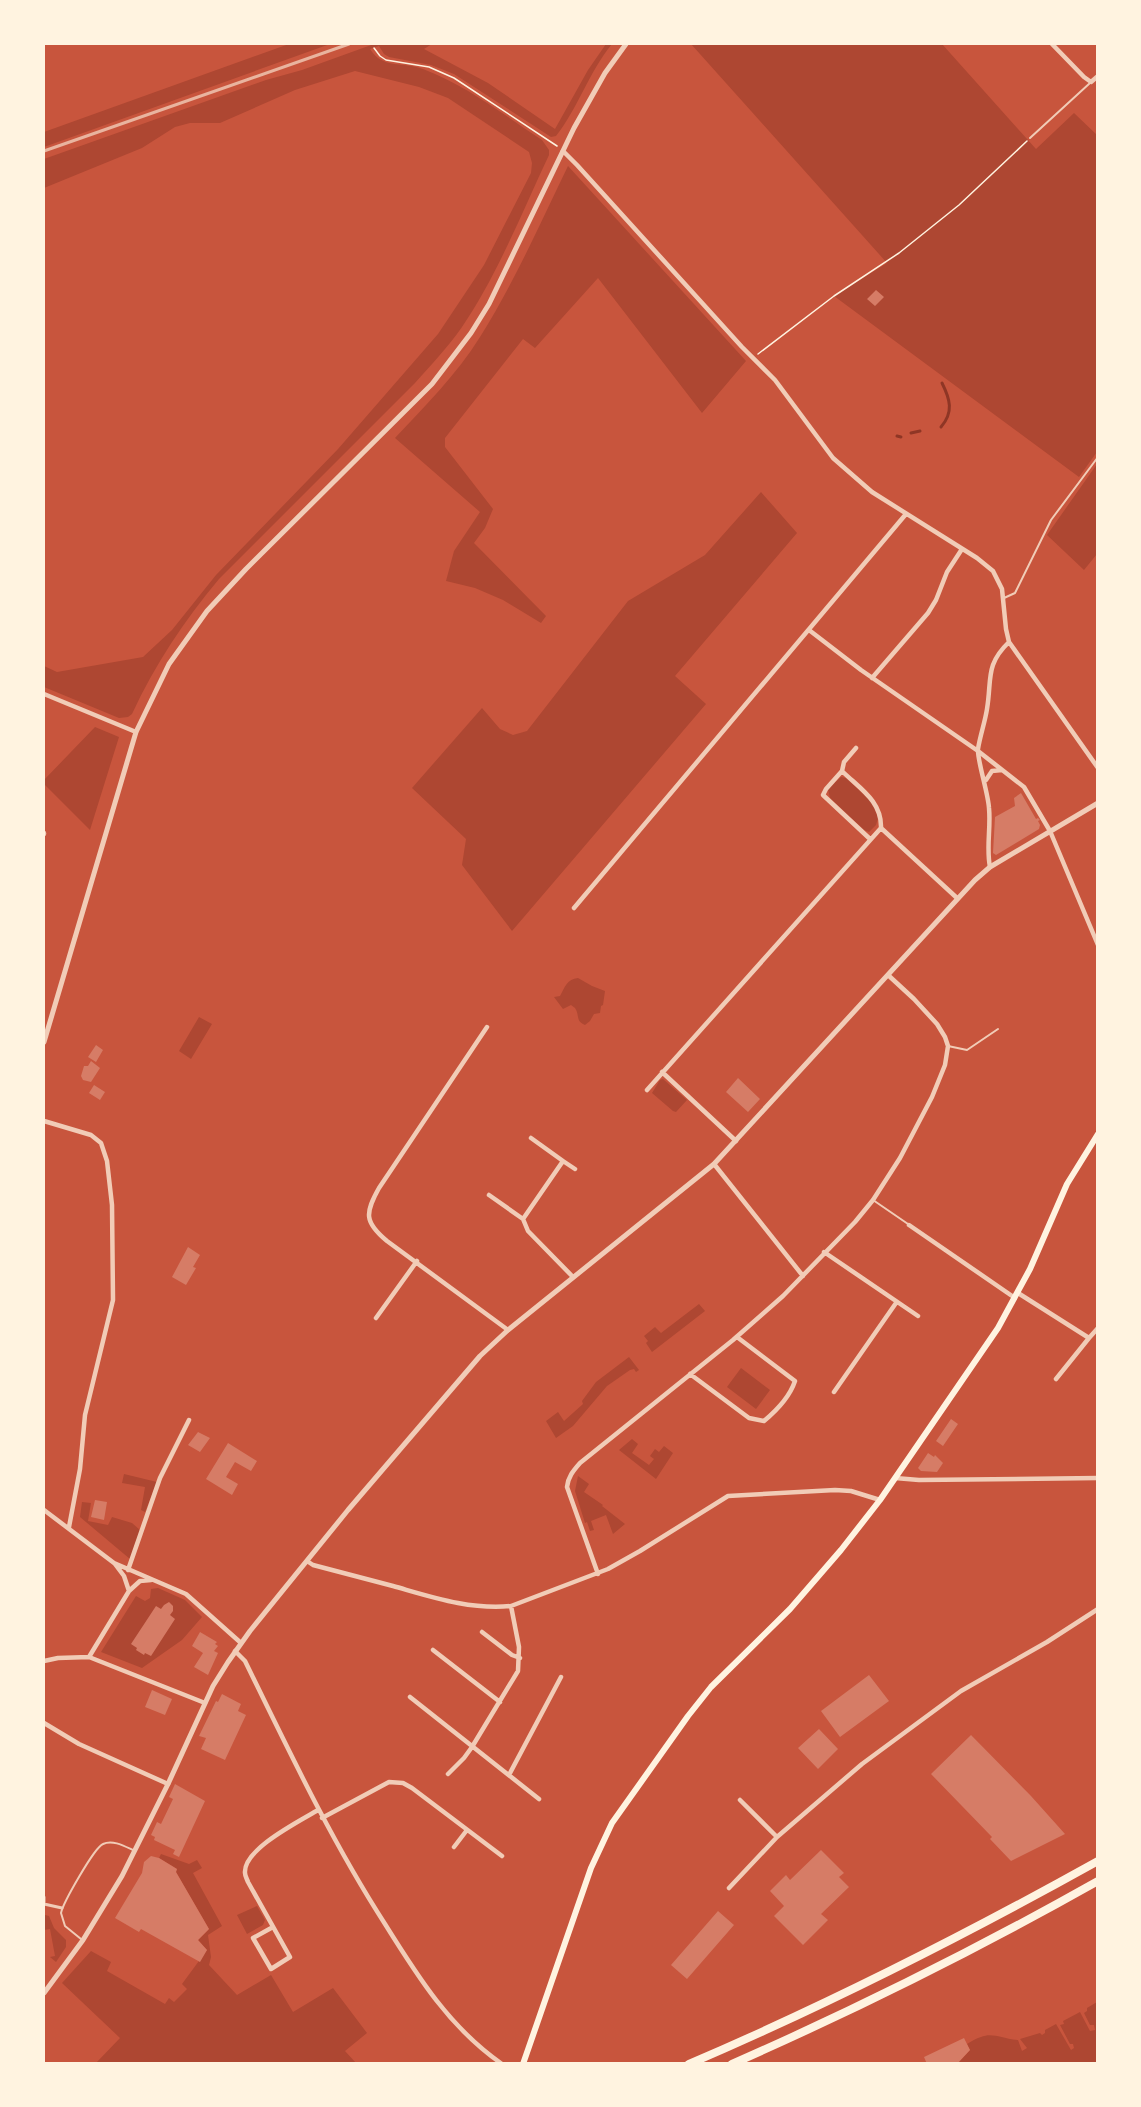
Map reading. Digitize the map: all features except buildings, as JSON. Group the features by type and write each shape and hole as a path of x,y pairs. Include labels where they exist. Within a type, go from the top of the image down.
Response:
{"highway":[{"path":"689,2064 913,1959 1004,1913 1098,1861"},
{"path":"732,2064 903,1983 1020,1924 1098,1881"}],"main road":[{"path":"523,2064 591,1868 612,1823 711,1687 790,1609 841,1550 895,1478 975,1364 1017,1296 1039,1251 1060,1198 1077,1165 1098,1134"}],"street":[{"path":"44,1041 136,732 169,664 207,611 246,569 432,384 471,333 504,275 563,152 605,73 626,44"},
{"path":"1052,44 1091,82 1098,76"},
{"path":"563,152 578,165 775,380 833,458 872,492 993,571 1000,581 1004,598 1009,642 1098,768"},
{"path":"574,908 906,514"},
{"path":"872,678 928,613 947,572 962,549"},
{"path":"809,630 872,678 1018,781 1029,794 1050,831 1098,945"},
{"path":"990,867 988,853 990,809 978,751 988,705 991,669 999,652 1009,642"},
{"path":"44,694 136,732"},
{"path":"856,748 823,795 870,839"},
{"path":"986,783 989,773 1002,770"},
{"path":"842,771 875,802 879,811 880,828 957,898"},
{"path":"44,1993 83,1940 135,1851 220,1673 241,1643 307,1561 470,1368 508,1330 714,1164 957,898 990,867 1098,803"},
{"path":"647,1090 880,828"},
{"path":"598,1574 567,1487 567,1479 580,1463 736,1337 783,1296 855,1222 873,1200 904,1152 925,1112 942,1074 948,1047 937,1024 888,975"},
{"path":"487,1026 379,1188 369,1209 369,1219 375,1231 508,1330"},
{"path":"663,1072 736,1141"},
{"path":"44,1121 91,1135 101,1143 107,1161 112,1205 113,1300 85,1415 80,1469 69,1527"},
{"path":"531,1138 575,1169"},
{"path":"522,1219 563,1161"},
{"path":"714,1164 802,1276"},
{"path":"489,1195 522,1219 528,1231 573,1277"},
{"path":"909,1225 1017,1296 1089,1338"},
{"path":"824,1252 918,1316"},
{"path":"376,1318 417,1262"},
{"path":"834,1392 896,1302"},
{"path":"1056,1379 1098,1328"},
{"path":"690,1374 749,1418 764,1421 775,1412 794,1387 795,1381 736,1337"},
{"path":"128,1570 160,1479 189,1420"},
{"path":"895,1478 929,1480 1098,1478"},
{"path":"307,1561 313,1565 443,1600 469,1605 511,1606 598,1574 640,1551 728,1496 835,1490 851,1491 879,1500"},
{"path":"44,1510 114,1563 186,1594 241,1643"},
{"path":"114,1563 124,1576 129,1591"},
{"path":"89,1657 129,1591 140,1581 159,1582"},
{"path":"447,1774 472,1747 518,1671 520,1658 511,1606"},
{"path":"729,1888 777,1837 862,1764 953,1696 1047,1642 1098,1609"},
{"path":"482,1632 512,1655 520,1658"},
{"path":"433,1650 500,1702"},
{"path":"235,1651 245,1661 322,1818 364,1893 436,2002 502,2064"},
{"path":"44,1661 89,1657 205,1703"},
{"path":"509,1775 561,1677"},
{"path":"410,1697 539,1799"},
{"path":"44,1723 79,1744 168,1784"},
{"path":"322,1818 378,1786 397,1782 412,1788 502,1856"},
{"path":"740,1800 777,1837"},
{"path":"273,1927 253,1938 271,1969 290,1957 248,1882 244,1873 247,1863 268,1839 318,1810"},
{"path":"454,1847 467,1830"},
{"path":"44,1897 44,1909"},
{"path":"44,1904 62,1908"}],"lane":[{"path":"1030,138 1091,82"},
{"path":"1004,598 1014,593 1051,520 1098,457"},
{"path":"948,1047 967,1050 998,1029"},
{"path":"873,1200 909,1225"},
{"path":"83,1940 65,1926 61,1913 62,1908 98,1848 110,1842 135,1851"}],"path":[{"path":"374,48 386,60 429,67 454,78 552,141 563,152"},
{"path":"753,358 834,296 899,254 959,205 1030,138"}],"shaded area":[{"path":"289,44 330,44 44,147 44,132"},
{"path":"374,44 432,44 424,49 488,83 555,129 588,70 606,44 612,44 564,125 556,136 551,137 454,74 431,65 389,57 379,46 370,49 381,60 423,69 454,83 542,140 549,150 549,155 487,286 451,342 415,383 219,579 171,644 132,714 119,718 44,687 44,666 57,672 143,657 172,630 216,575 338,449 438,334 484,265 531,173 532,163 529,152 448,98 419,87 355,71 295,90 220,123 190,123 175,127 142,148 44,188 44,159"},
{"path":"691,44 942,44 1036,149 1074,113 1097,135 1097,452 1079,477 834,296 887,263"},
{"path":"568,166 746,361 702,413 598,278 535,348 523,339 445,438 445,447 493,509 485,528 474,543 546,616 541,623 503,600 475,588 446,581 454,551 480,512 395,438 451,377 480,337 515,274"},
{"path":"1097,464 1097,554 1084,570 1047,535"},
{"path":"761,492 797,533 675,676 706,704 512,931 462,865 466,839 412,788 482,708 500,729 513,735 527,731 628,601 705,555"},
{"path":"95,727 119,737 90,830 44,784 44,780"},
{"path":"841,777 846,778 873,803 878,818 876,825 869,832 830,798 828,789"},
{"path":"578,978 605,991 600,1013 594,1014 585,1025 579,1020 575,1008 571,1005 563,1009 554,997 560,996 569,982"},
{"path":"199,1017 212,1024 191,1059 179,1051"},
{"path":"663,1079 687,1100 676,1112 652,1093"},
{"path":"699,1304 705,1311 652,1352 644,1336 655,1327 661,1333"},
{"path":"629,1357 639,1370 636,1372 634,1369 630,1370 607,1386 573,1426 556,1438 546,1421 558,1412 564,1421 583,1404 582,1401 596,1382"},
{"path":"741,1368 770,1390 756,1409 727,1387"},
{"path":"632,1439 638,1444 632,1453 649,1465 654,1459 650,1456 655,1449 659,1452 664,1446 673,1453 656,1479 619,1450"},
{"path":"124,1474 157,1482 145,1512 141,1510 145,1487 122,1483"},
{"path":"578,1476 589,1484 584,1492 625,1524 613,1534 606,1515 591,1521 594,1530 590,1531 587,1522 585,1523 575,1491"},
{"path":"82,1502 91,1503 88,1521 108,1525 112,1517 132,1523 140,1530 130,1559 80,1517"},
{"path":"158,1588 185,1600 202,1617 182,1640 142,1668 101,1652 136,1596 145,1601 150,1598 151,1589"},
{"path":"161,1854 189,1864 197,1860 202,1868 193,1873 222,1926 208,1935 211,1957 209,1965 237,1995 271,1975 293,2012 333,1988 367,2033 345,2051 356,2063 96,2063 120,2038 62,1983 91,1951 111,1962 107,1971 165,2004 169,1998 174,2002 187,1989 182,1984 207,1950 198,1940 209,1929 176,1872 177,1869 159,1858"},
{"path":"257,1906 265,1920 263,1925 247,1934 237,1915"},
{"path":"45,1915 49,1916 54,1928 66,1940 66,1947 56,1962 50,1957 55,1956 50,1929 44,1930"},
{"path":"1097,2002 1097,2063 957,2064 970,2050 967,2044 975,2039 992,2035 1018,2040 1022,2051 1027,2048 1020,2039 1040,2033 1042,2035 1045,2030 1056,2024 1071,2050 1074,2048 1073,2044 1070,2044 1060,2025 1080,2012 1090,2031 1095,2030 1094,2025 1090,2025 1084,2013 1087,2008"}],"waterway":[{"path":"941,427 949,411 947,395 942,383"},
{"path":"911,433 920,431"},
{"path":"897,436 901,437"}],"railway":[{"path":"44,151 349,44"}]}
